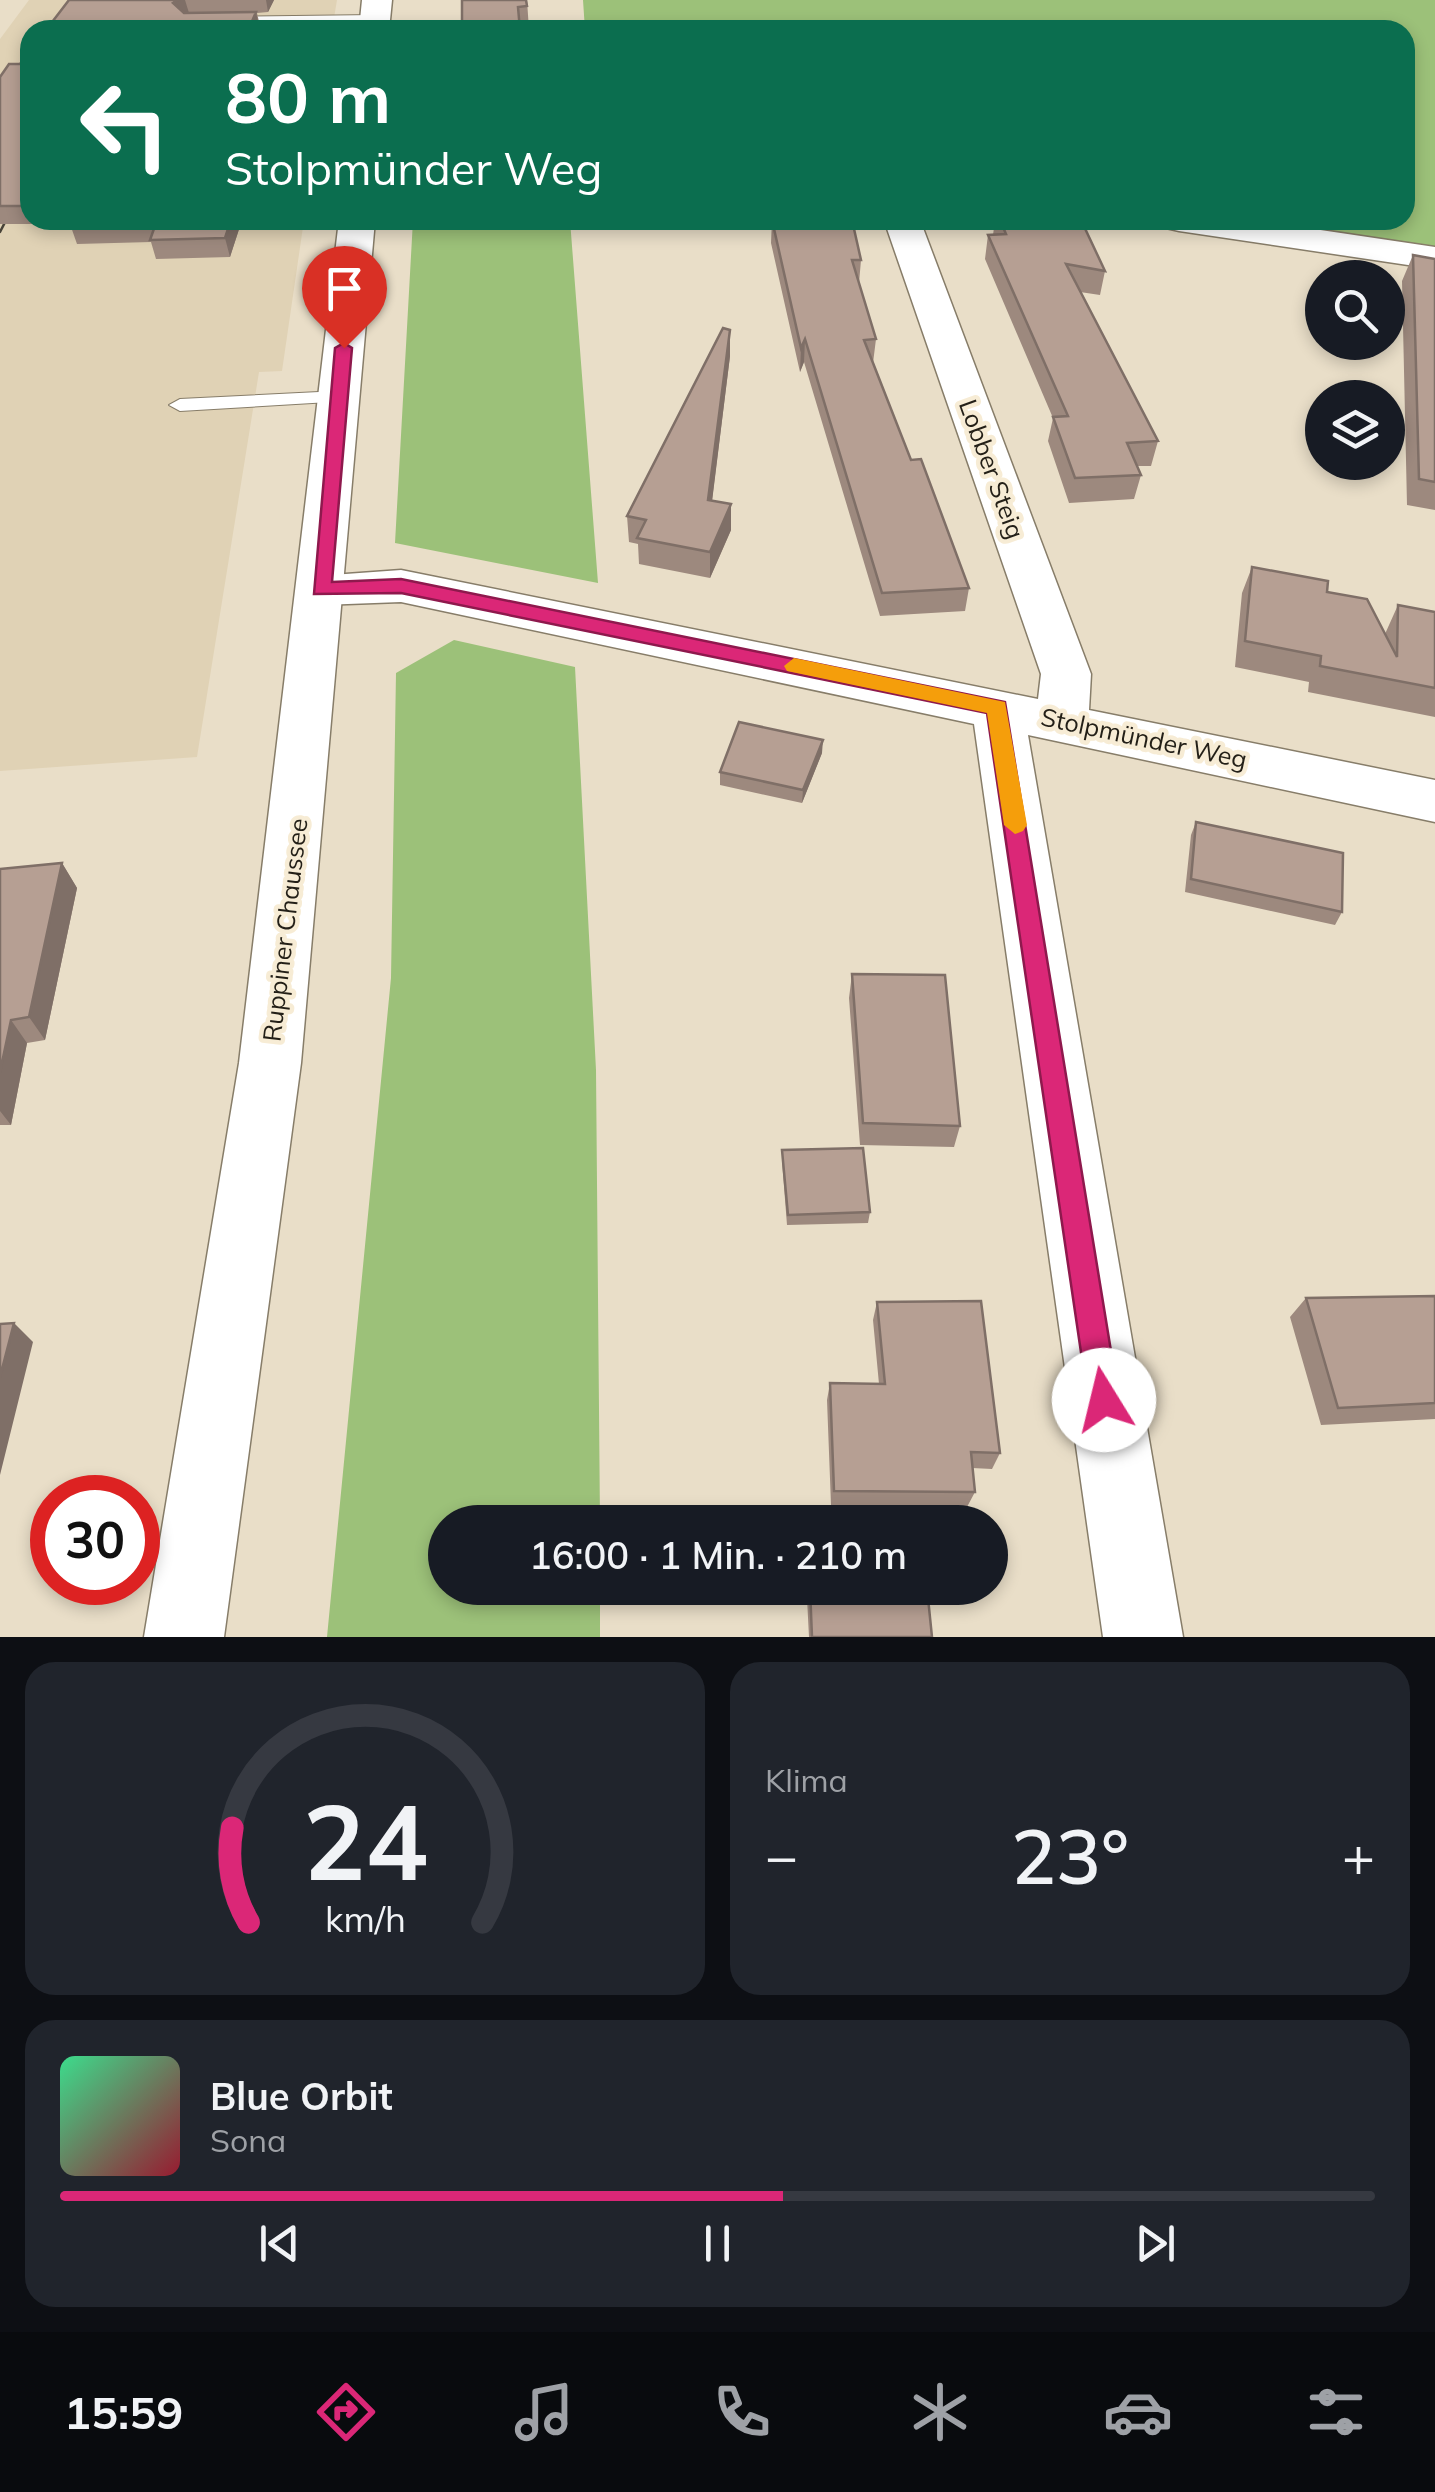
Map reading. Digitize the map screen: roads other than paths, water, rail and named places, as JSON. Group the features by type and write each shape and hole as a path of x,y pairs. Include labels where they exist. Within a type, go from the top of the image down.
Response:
{"street":[{"name":"Ruppiner Chaussee","path":"184,1637 270,1063 356,230"},
{"name":"Lobber Steig","path":"906,230 1066,674 1062,720"},
{"path":"1247,230 1435,258"},
{"name":"Stolpmünder Weg","path":"321,589 401,586 1062,720 1435,801"},
{"path":"997,707 1144,1637"}],"lane":[{"path":"274,20 376,17"},
{"path":"180,405 339,396"}],"tram line":[{"path":"0,232 20,193"}]}
